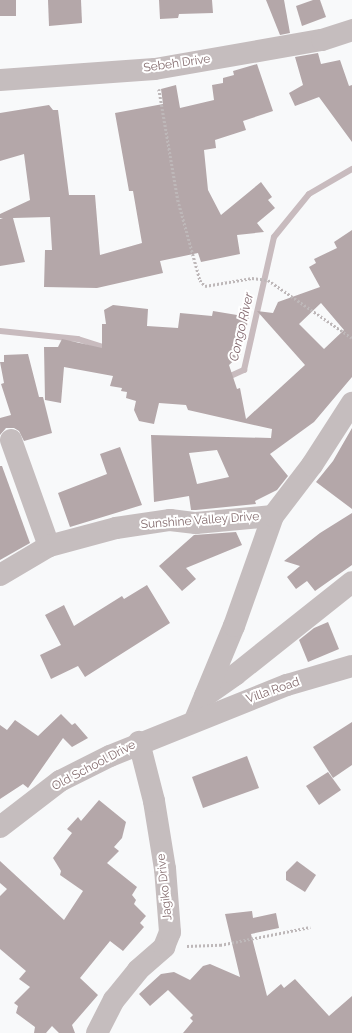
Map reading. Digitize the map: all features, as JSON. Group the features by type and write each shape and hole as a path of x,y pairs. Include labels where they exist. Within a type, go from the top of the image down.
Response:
{"street":[{"name":"Sebeh Drive","path":"0,80 156,69 322,40 352,30"},
{"name":"Sunshine Valley Drive","path":"0,575 49,546 116,528 170,520 196,523 273,516 312,465 352,403"},
{"path":"11,440 49,546"},
{"path":"195,720 234,626 273,516"},
{"path":"205,696 235,675 352,582"},
{"name":"Villa Road","path":"195,720 287,685 352,666"},
{"name":"Old School Drive","path":"0,827 60,781 140,742 195,720"},
{"name":"Jagiko Drive","path":"140,742 154,801 165,869 170,932 164,947"},
{"path":"97,1033 114,1000 138,970 164,947"}],"path":[{"path":"156,69 178,200 200,280 205,286 252,278 268,280 352,338"},
{"path":"164,947 220,945 310,927"}],"building":[{"path":"0,0 16,0 16,16 0,16"},
{"path":"48,0 81,0 82,23 49,26"},
{"path":"159,0 212,0 213,13 179,14 178,18 160,19"},
{"path":"266,0 284,0 290,33 280,35"},
{"path":"313,0 320,0 326,17 302,26 296,6"},
{"path":"318,53 321,64 340,60 349,86 352,85 352,142 319,97 295,106 289,93 303,85 295,57"},
{"path":"257,64 273,111 243,121 246,130 215,140 216,148 204,150 208,190 221,215 261,182 272,197 268,200 275,208 257,223 264,232 237,235 240,254 201,262 198,253 160,261 163,273 97,288 44,287 45,250 52,250 50,217 13,218 25,262 0,266 0,219 3,218 0,218 0,214 30,200 24,154 0,161 0,113 49,105 53,110 58,110 69,195 95,195 100,255 142,243 133,191 129,191 115,113 163,104 161,89 176,85 180,108 214,100 212,85 223,83 223,78 234,75 233,71"},
{"path":"352,230 352,377 314,422 270,454 288,476 277,490 255,501 256,504 191,510 189,496 154,502 151,435 271,438 272,429 188,410 186,405 159,403 154,424 139,421 134,410 136,401 126,398 127,392 121,391 122,388 110,386 113,376 64,367 61,403 45,400 44,347 58,347 62,339 102,348 102,324 106,324 104,310 113,305 148,309 147,326 178,328 180,313 212,316 213,311 249,317 240,355 229,365 237,389 240,388 246,419 305,365 257,311 273,313 278,302 320,287 309,267 316,263 314,259 337,248 334,242","holes":["321,303 344,330 324,349 299,324","217,450 229,477 197,484 189,453"]},
{"path":"28,354 39,397 43,397 52,433 24,441 19,431 14,428 6,428 0,435 0,418 11,415 1,384 4,383 0,362 4,362 4,355"},
{"path":"352,428 352,509 316,482 333,461"},
{"path":"120,447 142,505 70,527 58,493 107,474 100,454"},
{"path":"0,466 2,466 30,543 0,560"},
{"path":"352,513 352,565 315,591 307,581 296,589 287,577 300,566 284,561 320,533"},
{"path":"236,532 242,545 186,568 196,579 182,591 159,566 194,535"},
{"path":"147,585 170,623 85,677 78,666 51,679 40,655 61,645 45,615 64,605 74,626 122,596 124,599"},
{"path":"328,622 339,649 308,662 299,640 314,628"},
{"path":"61,714 72,725 75,723 88,738 72,747 63,738 28,788 23,784 0,799 0,725 7,730 15,720 38,736"},
{"path":"352,722 352,765 333,778 313,747"},
{"path":"247,756 259,788 203,808 192,777"},
{"path":"328,772 341,790 319,805 306,786"},
{"path":"99,800 126,822 122,838 114,847 119,851 107,863 137,887 132,895 136,900 134,904 146,916 140,923 144,927 123,951 110,941 80,978 98,995 72,1025 75,1033 59,1033 52,1026 46,1033 34,1033 35,1027 16,1013 18,1006 14,1003 30,987 19,979 26,971 0,949 0,896 7,889 0,883 0,861 64,920 83,891 60,875 61,871 53,858 72,833 67,829 78,817 81,821"},
{"path":"297,861 316,875 305,892 286,880 286,872"},
{"path":"252,911 253,918 276,913 279,928 251,934 267,996 281,984 284,988 295,979 329,1016 352,996 352,1033 183,1033 193,1021 190,1018 193,1015 168,990 150,1006 139,994 161,974 174,972 190,980 203,966 210,964 240,977 225,914"}],"waterway":[{"name":"Congo River","path":"226,378 244,370 274,237 309,194 352,169"},
{"name":"Congo River","path":"0,331 78,339 109,349"}]}
